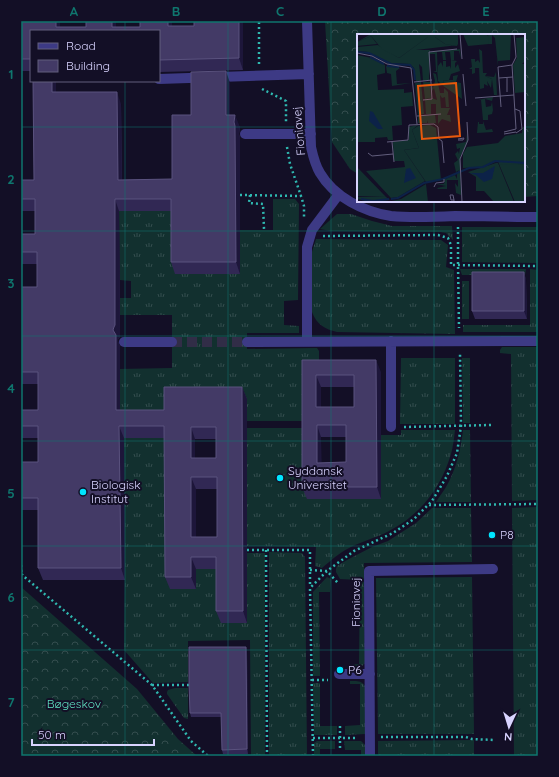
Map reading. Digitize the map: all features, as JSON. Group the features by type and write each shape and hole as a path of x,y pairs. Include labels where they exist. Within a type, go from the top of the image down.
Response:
{"lane":[{"name":"Fioniavej","path":"307,21 311,147 314,161 320,173 329,185 339,194 353,204 368,211 391,216 538,217"},
{"path":"160,79 309,74"},
{"path":"245,134 310,134"},
{"path":"307,342 306,247 312,230 339,194"},
{"path":"247,342 538,341"},
{"path":"124,342 172,342"},
{"path":"391,342 395,427"},
{"name":"Fioniavej","path":"370,756 369,571 493,569"},
{"path":"339,674 370,674"}],"path":[{"path":"259,21 259,88 286,100 287,149 290,164 304,206 304,218 306,225 319,236 438,235 448,238 451,245 451,265 538,266"},
{"path":"240,195 301,196"},
{"path":"250,195 249,203 263,204 264,229"},
{"path":"310,588 327,570 354,551 393,533 414,519 432,501 447,476 457,453 461,426 458,216"},
{"path":"395,427 491,425"},
{"path":"428,505 538,504"},
{"path":"247,550 310,550 313,756"},
{"path":"266,550 267,756"},
{"path":"21,565 22,575 152,685 191,741 208,756"},
{"path":"310,570 327,570 338,583"},
{"path":"152,685 191,685"},
{"path":"340,726 340,751"},
{"path":"313,738 466,737 472,739 494,740"}],"green space":[{"path":"325,21 538,21 538,196 525,197 525,34 357,34 357,173 350,169 332,142"},
{"path":"273,199 295,199 299,204 298,300 284,301 284,325 299,326 299,333 247,333 247,349 317,348 319,351 319,372 307,421 247,421 247,399 169,422 120,422 120,369 172,368 172,315 120,315 120,298 131,298 131,281 120,280 119,211 175,211 240,274 240,230 273,230"},
{"path":"337,214 351,214 392,226 452,226 453,240 446,233 440,232 331,231 320,229"},
{"path":"462,227 538,227 538,263 462,262"},
{"path":"316,239 441,240 448,245 446,267 454,270 455,334 337,332 322,326 316,320 312,312 312,252"},
{"path":"460,269 526,269 525,275 462,275"},
{"path":"530,269 538,270 538,332 463,332 463,325 530,325"},
{"path":"462,281 469,281 469,319 462,319"},
{"path":"502,347 538,347 538,500 512,501 511,354 500,353"},
{"path":"401,358 455,358 455,424 400,424"},
{"path":"462,358 470,358 470,423 463,423"},
{"path":"246,428 307,428 307,499 381,499 381,435 401,435 401,430 455,430 452,451 447,466 435,489 420,509 400,524 384,533 345,550 322,568 315,566 316,547 247,546"},
{"path":"463,430 470,430 471,502 436,502 453,474 461,445"},
{"path":"124,438 169,438 196,569 220,569 247,553 265,553 265,756 251,756 250,640 188,641 188,682 153,683 124,650"},
{"path":"538,507 538,756 514,756 512,508"},
{"path":"432,508 471,508 472,562 364,563 365,663 361,667 354,668 348,665 359,664 360,580 340,579 336,572 337,566 372,547 388,541 416,523"},
{"path":"269,552 302,553 305,557 307,756 269,756"},
{"path":"327,577 331,579 330,592 319,592 320,676 313,676 313,592"},
{"path":"472,577 474,734 378,734 376,578"},
{"name":"Bøgeskov","path":"21,587 137,689 178,739 197,756 21,756"},
{"path":"350,681 360,682 365,686 365,734 345,735 345,726 360,725 360,684 350,684"},
{"path":"313,683 320,683 320,726 337,726 337,735 314,735"},
{"path":"175,688 188,688 188,719 184,718 167,694 168,690"},
{"path":"474,740 474,756 378,756 378,741"},
{"path":"317,741 335,741 335,749 320,749 320,756 314,756 314,743"},
{"path":"344,741 361,741 365,745 365,756 361,756 361,750 345,750"}],"building":[{"path":"21,21 56,21 56,27 86,27 86,21 112,21 112,27 140,27 140,21 168,21 168,26 194,26 194,21 239,21 239,58 160,60 160,30 30,30 30,59 21,59"},
{"path":"226,71 226,115 235,115 236,262 171,262 171,199 115,199 115,325 113,330 116,335 116,410 164,410 164,387 242,387 243,611 216,611 216,557 191,557 191,577 165,577 164,426 119,426 121,568 38,568 38,498 21,498 21,462 38,462 38,426 21,426 21,410 38,410 38,372 21,372 21,287 37,287 37,252 21,252 21,234 35,234 35,199 21,199 21,180 34,180 33,82 52,82 52,92 117,92 118,180 172,179 172,115 191,115 191,72","holes":["191,427 216,427 216,458 191,458","191,477 217,477 217,537 191,537"]},
{"path":"472,272 524,272 524,311 472,311"},
{"path":"302,360 376,360 377,487 302,487","holes":["316,375 354,375 354,407 316,407","317,425 346,425 346,462 317,463"]},
{"path":"189,647 246,647 247,749 222,750 221,713 190,713"}],"tunnel":[{"path":"172,342 247,342"}],"place":[{"name":"Syddansk Universitet","path":"280,478"},
{"name":"Biologisk Institut","path":"83,492"},
{"name":"P8","path":"492,535"},
{"name":"P6","path":"340,670"}]}
